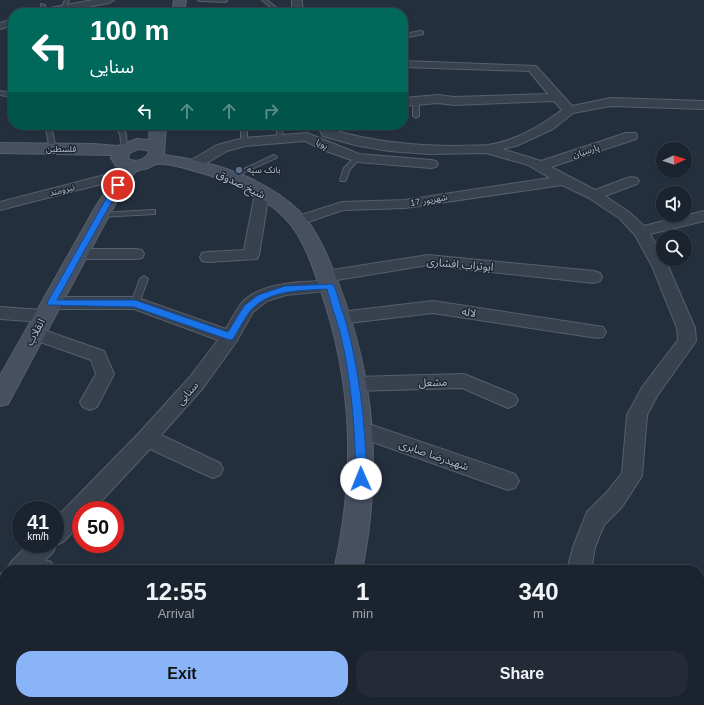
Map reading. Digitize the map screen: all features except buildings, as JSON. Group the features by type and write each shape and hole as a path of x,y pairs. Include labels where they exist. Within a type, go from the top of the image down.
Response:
{"main road":[{"name":"انقلاب","path":"0,397 100,215 128,157 148,130"},
{"path":"128,157 144,164 154,154 157,130"},
{"name":"فلسطین","path":"0,148 94,149 128,157"},
{"name":"شیخ صدوق","path":"154,154 211,170 230,177 262,193 291,214 316,252 328,281 345,336 354,384 360,429 361,479 349,565"}],"street":[{"path":"52,8 65,4 108,0"},
{"path":"408,64 532,68 569,110"},
{"path":"408,102 556,97"},
{"path":"327,130 355,142 389,147 429,150 487,149 511,143 549,126 569,110 611,102 704,105"},
{"name":"پویا","path":"193,165 222,148 280,132 308,137 328,147 357,158 431,164"},
{"name":"پارسیان","path":"540,166 631,136"},
{"path":"487,149 533,162 594,195 624,215 641,232 666,279 686,328 687,341 650,391 637,415 632,476 614,500 595,519 584,547 580,565"},
{"name":"نیرومند","path":"0,206 128,157"},
{"name":"17 شهریور","path":"297,221 342,206 404,204 564,180"},
{"path":"594,195 632,181"},
{"path":"208,257 251,255 262,193"},
{"path":"641,232 704,216"},
{"path":"79,254 136,254"},
{"name":"ابوتراب افشاری","path":"328,281 428,260 594,277"},
{"name":"سنایی","path":"64,526 147,438 196,383 248,308 261,297 285,288 328,281"},
{"path":"0,313 43,317 135,304 230,336"},
{"name":"لاله","path":"340,318 433,307 597,332"},
{"path":"43,317 98,356 105,374 90,402"},
{"name":"مشعل","path":"354,384 464,381 508,400"},
{"name":"شهیدرضا صابری","path":"360,429 508,481"},
{"path":"147,438 213,468"},
{"path":"31,565 40,553"}],"lane":[{"path":"200,0 225,2"},
{"path":"264,0 275,8"},
{"path":"408,35 421,33"},
{"path":"416,101 416,116"},
{"path":"49,130 53,149"},
{"path":"121,130 128,157"},
{"path":"244,130 244,142"},
{"path":"230,177 274,157"},
{"path":"343,180 347,168 357,158"},
{"path":"100,215 152,212"},
{"path":"135,304 144,279"}],"place":[{"name":"بانک سپه","path":"239,170"}],"route":[{"path":"118,185 52,303 135,304 230,336 248,308 261,297 285,288 330,286 345,336 356,396 360,429 361,479"}]}
